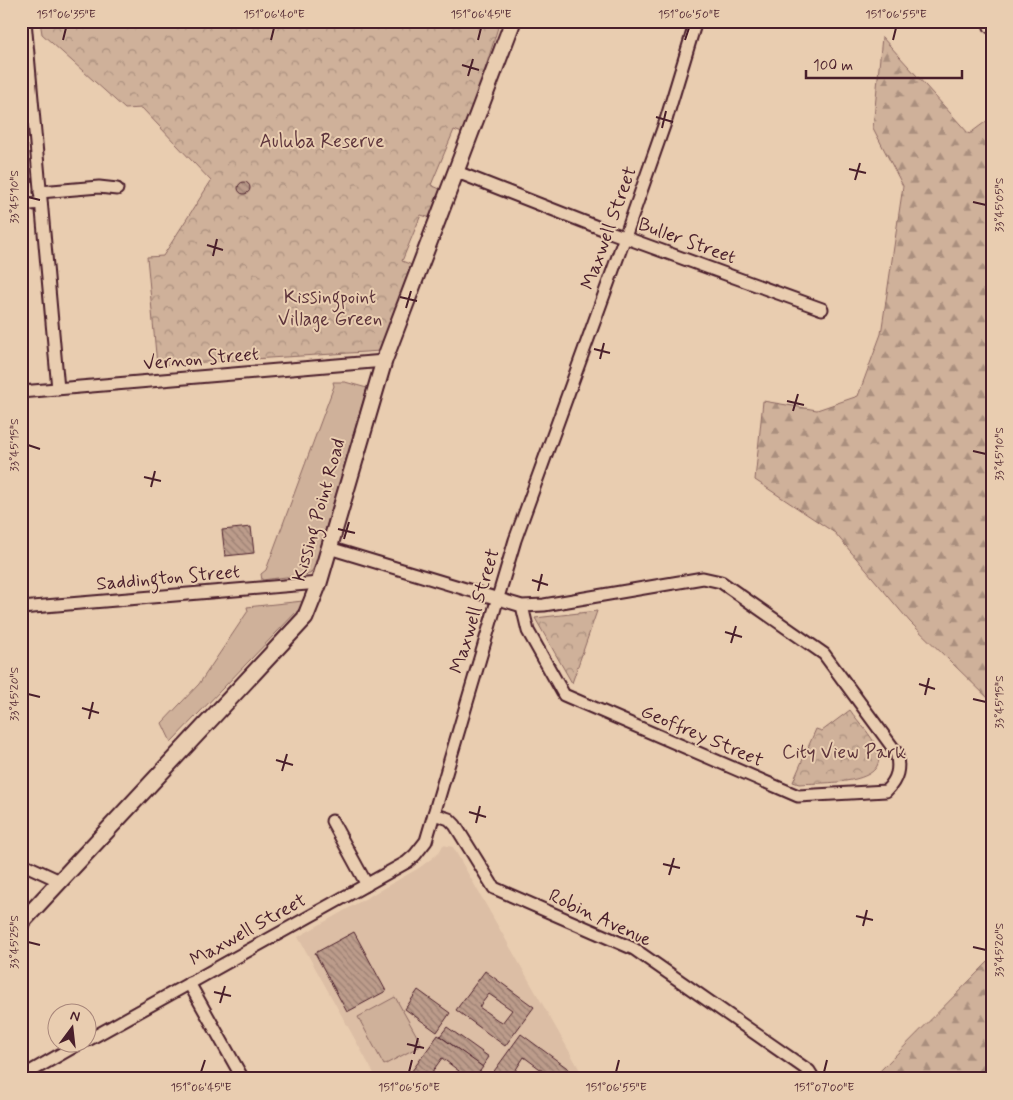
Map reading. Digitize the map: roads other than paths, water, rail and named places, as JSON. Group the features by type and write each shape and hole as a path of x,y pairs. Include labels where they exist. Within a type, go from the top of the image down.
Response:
{"street":[{"path":"24,21 58,388"},
{"name":"Kissing Point Road","path":"21,923 305,618 319,583 384,361 513,21"},
{"name":"Maxwell Street","path":"98,1034 367,885 415,855 426,841 496,598 515,540 666,120 696,21"},
{"name":"Buller Street","path":"457,172 625,237 822,309"},
{"path":"21,205 41,197 99,187 117,189"},
{"name":"Vernon Street","path":"21,392 384,361"},
{"name":"Geoffrey Street","path":"329,548 522,606 544,605 703,578 721,582 831,661 896,752 899,764 897,776 886,790 798,796 564,695 528,631 522,606"},
{"name":"Saddington Street","path":"21,608 319,583"},
{"name":"Robin Avenue","path":"434,814 449,819 455,825 494,888 634,949 809,1071 814,1079"},
{"path":"332,821 367,885"},
{"path":"21,863 60,881"},
{"path":"189,983 243,1079"},
{"path":"21,1077 65,1052"}],"park label":[{"name":"Auluba Reserve","path":"322,141"},
{"name":"Kissingpoint Village Green","path":"330,308"},
{"name":"City View Park","path":"844,752"}]}
